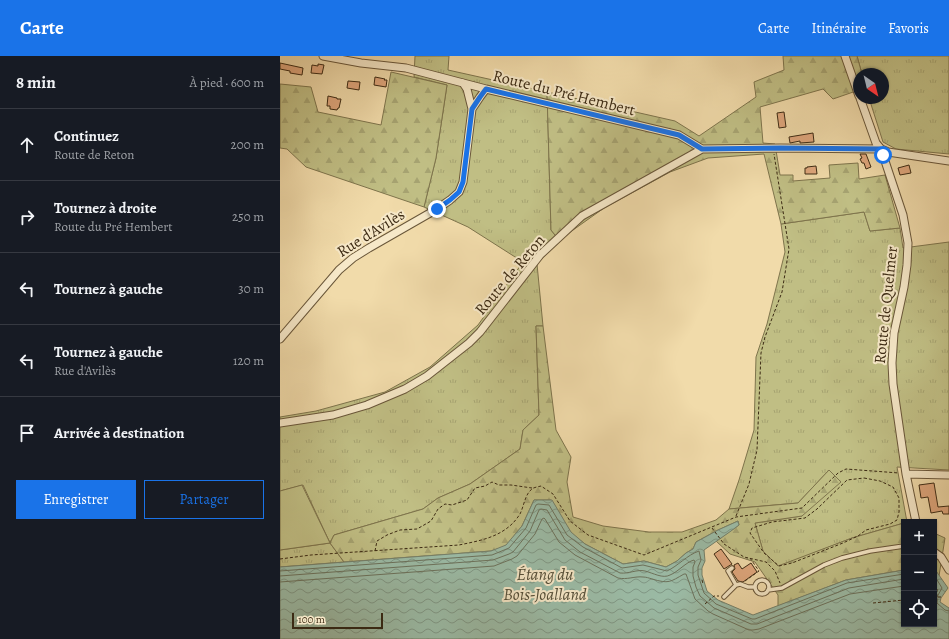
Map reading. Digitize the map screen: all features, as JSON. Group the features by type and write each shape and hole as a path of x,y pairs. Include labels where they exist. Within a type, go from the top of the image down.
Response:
{"street":[{"name":"Route du Pré Hembert","path":"323,56 361,63 406,68 486,89 679,135 702,149"},
{"name":"Route de Quelmer","path":"845,56 853,79"},
{"name":"Rue d'Avilès","path":"280,339 339,270 353,258 437,209 459,192 463,182 472,109 467,89 463,83"},
{"path":"472,109 486,89"},
{"name":"Route de Quelmer","path":"862,104 876,143 881,149 903,215 908,243 907,265 894,333 892,362 893,384 906,474 915,519"},
{"name":"Route de Reton","path":"280,423 333,415 367,405 405,389 426,376 475,338 540,255 582,216 702,149 881,149 888,152 949,161"},
{"path":"906,474 949,475"},
{"path":"937,554 941,557 949,570"}],"lane":[{"path":"768,590 769,585 765,580 760,580 755,584 756,591 760,594 765,593 768,590 782,588 824,565 842,558 870,551 901,546"},
{"path":"732,568 728,571 738,584 748,587 755,587"},
{"path":"724,597 738,584"}],"path":[{"path":"736,517 749,484 757,450 761,353 765,337 782,292 789,250 773,148"},
{"path":"375,551 377,541 400,530 417,529 431,521 438,509 445,504 452,505 467,500 475,488 485,486 492,482 500,485 533,488 541,486 553,494 570,521 588,535 644,555 736,517 802,508 838,472 846,469 906,474"},
{"path":"864,478 880,481 893,487 899,498 899,512 896,520 890,524 866,530 858,536 843,543 792,563 778,565 764,553 750,533 752,528 772,522 805,518 817,509 847,480 864,478"},
{"path":"280,559 312,555 459,545 480,541 495,536 513,523 520,515 529,493 533,488"},
{"path":"711,528 720,541 744,557 766,562 776,571 782,588"},
{"path":"738,584 759,571 750,558"},
{"path":"776,571 778,565"},
{"path":"702,580 704,584"},
{"path":"705,604 714,596"},
{"path":"873,603 901,600"}],"green space":[{"path":"415,56 449,56 448,70 547,92 551,230 559,240 537,264 543,326 536,326 539,415 523,430 520,449 470,484 438,498 423,509 334,535 330,543 303,485 280,491 280,417 316,411 385,392 430,367 478,325 523,262 468,227 424,207 436,158 447,85 414,77"},
{"path":"783,56 857,56 860,68 853,68 853,92 833,99 823,89 760,107 763,143 775,144 780,175 793,175 793,181 830,178 829,165 858,163 859,179 885,175 900,228 870,231 864,212 781,224 764,154 708,158 670,172 604,208 559,240 551,230 547,92 675,121 699,136 756,97 754,82 784,70"},
{"path":"857,56 949,56 949,154 896,149 883,142 871,104 889,104 889,68 860,68"},
{"path":"391,72 447,85 436,158 424,207 306,167 287,149 280,148 280,84 311,87 318,112 381,125"},
{"path":"864,212 870,231 900,228 903,248 949,242 949,470 897,467 906,519 901,519 901,524 852,538 778,567 763,551 755,523 802,516 829,470 798,503 729,509 754,430 756,357 767,324 785,252 781,224"},
{"path":"536,326 543,326 556,430 571,457 567,482 573,517 603,526 649,532 682,532 716,520 729,509 798,503 829,470 841,482 802,516 755,523 763,551 778,566 852,538 901,524 901,571 846,580 778,606 778,595 755,562 730,554 716,541 739,525 738,521 696,542 693,549 666,567 644,561 623,564 585,544 571,533 551,500 534,500 522,526 506,546 491,551 344,562 330,543 334,535 423,509 438,498 470,484 520,449 523,430 539,415"},
{"path":"302,485 330,543 280,550 280,491"},
{"path":"937,534 945,538 939,576 937,573"},
{"path":"330,543 344,562 280,567 280,550"}],"water":[{"name":"Étang du Bois-Joalland","path":"534,500 552,500 571,532 585,544 623,564 644,561 666,567 693,549 696,542 738,521 739,525 704,550 705,561 702,568 702,575 707,591 718,600 753,615 846,580 901,571 901,627 937,627 937,572 948,588 940,602 949,608 949,639 280,639 280,567 491,551 506,545 522,526"}],"building":[{"path":"280,63 303,68 302,75 290,73 290,71 280,69"},
{"path":"318,64 324,65 322,74 311,73 312,65 318,66"},
{"path":"375,77 387,80 386,87 374,85"},
{"path":"348,81 360,82 359,90 347,88"},
{"path":"328,96 341,99 337,110 330,109 330,106 327,106"},
{"path":"784,112 786,127 779,128 777,113"},
{"path":"813,133 814,142 800,143 800,141 790,143 789,137"},
{"path":"860,154 866,154 871,167 866,169 864,163 862,163 860,159 862,158"},
{"path":"909,165 911,173 900,175 898,168"},
{"path":"816,166 817,174 805,174 805,168"},
{"path":"934,483 938,507 949,506 949,514 943,514 942,511 931,513 928,497 921,498 919,485"},
{"path":"721,549 732,564 724,569 714,554"},
{"path":"738,563 742,569 751,563 757,572 743,582 738,581 732,572 735,569 734,565"}],"route":[{"path":"437,209 459,192 463,182 472,109 486,89 679,135 702,149 881,149 883,155"}]}
